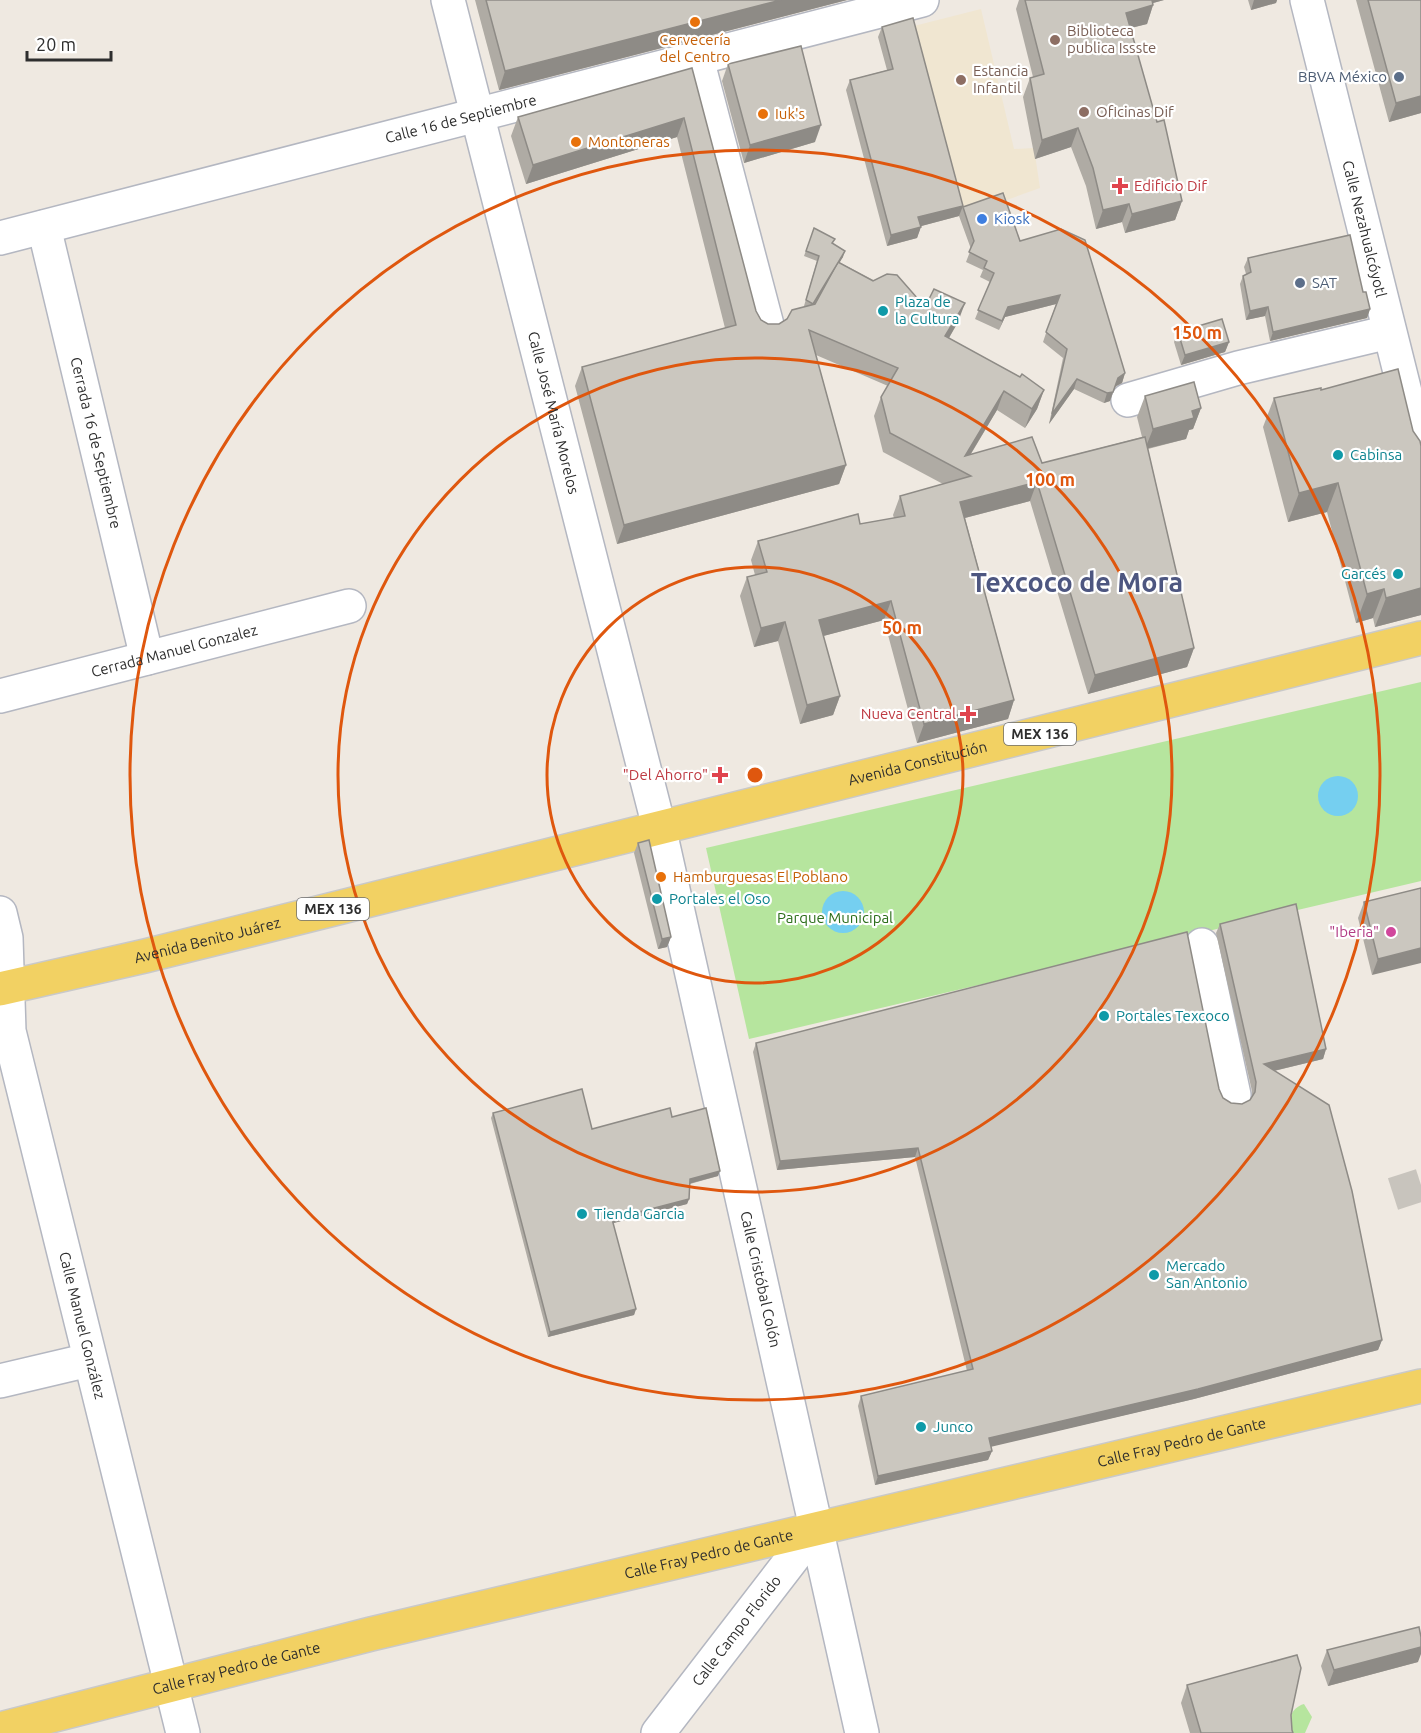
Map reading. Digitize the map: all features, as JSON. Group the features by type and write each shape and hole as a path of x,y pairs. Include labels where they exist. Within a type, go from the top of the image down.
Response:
{"main road":[{"name":"Avenida Constitución","path":"659,827 1421,638"},
{"name":"Avenida Benito Juárez","path":"3,988 145,956 659,827"},
{"name":"Calle Fray Pedro de Gante","path":"0,1729 371,1634 1421,1386"}],"street":[{"name":"Calle José María Morelos","path":"448,0 659,827"},
{"name":"Calle Nezahualcóyotl","path":"1307,0 1421,456"},
{"name":"Calle 16 de Septiembre","path":"0,238 479,116 901,3"},
{"path":"697,59 767,325"},
{"name":"Cerrada 16 de Septiembre","path":"44,227 147,658"},
{"path":"1128,400 1238,368 1389,332"},
{"name":"Cerrada Manuel Gonzalez","path":"0,696 349,606"},
{"name":"Calle Cristóbal Colón","path":"659,827 862,1733"},
{"name":"Calle Manuel González","path":"0,913 6,938 3,988 9,1031 183,1733"},
{"path":"1202,945 1234,1095"},
{"path":"0,1381 89,1360"},
{"name":"Calle Campo Florido","path":"658,1733 816,1528"}],"shaded area":[{"name":"Estancia Infantil","path":"981,9 1014,149 1034,148 1040,188 959,217 910,27"}],"green space":[{"name":"Parque Municipal","path":"1421,682 1421,881 749,1039 706,848"},
{"path":"1304,1704 1312,1717 1305,1733 1287,1733 1293,1712"}],"water":[{"path":"1338,776 1346,777 1352,782 1357,788 1357,804 1352,810 1346,815 1338,816 1330,815 1324,810 1319,804 1318,796 1319,788 1324,782 1330,777"},
{"path":"843,891 858,897 864,912 858,927 843,933 828,927 822,912 828,897"}],"building":[{"path":"486,0 781,0 505,71"},
{"path":"1025,0 1152,0 1153,5 1126,13 1157,122 1164,120 1182,201 1132,214 1129,204 1103,210 1093,168 1078,128 1042,140 1030,78 1044,74"},
{"name":"BBVA México","path":"1368,0 1421,0 1421,96 1396,103"},
{"path":"913,18 963,206 918,217 921,227 891,235 850,80 893,69 882,27"},
{"path":"801,46 821,125 750,145 728,64"},
{"path":"692,68 756,311 761,320 768,324 779,324 787,319 792,310 815,304 838,262 873,281 887,274 897,275 925,307 934,289 965,303 945,336 1020,377 1022,374 1044,390 1032,409 1004,391 965,456 1032,437 1042,463 1145,437 1194,648 1095,675 1037,482 960,502 1014,700 924,724 891,601 819,620 840,696 807,705 785,622 761,628 747,577 767,572 758,541 858,514 860,524 905,516 900,496 971,476 890,433 881,397 898,368 809,330 846,465 624,525 582,367 736,325 684,118 533,165 518,117"},
{"path":"1003,193 1020,241 1061,229 1085,240 1125,373 1118,378 1113,392 1107,393 1077,379 1052,414 1067,349 1046,332 1060,295 1008,307 1002,321 978,310 994,273 984,268 987,261 969,252 974,241 963,207"},
{"path":"814,228 835,239 832,243 845,251 813,304 806,300 819,256 806,251"},
{"name":"SAT","path":"1350,235 1363,292 1366,292 1370,309 1273,332 1268,307 1250,311 1243,276 1251,272 1248,258"},
{"path":"1222,319 1229,342 1185,355 1178,332"},
{"path":"1398,369 1413,431 1421,446 1421,588 1386,598 1384,589 1367,594 1338,483 1299,493 1274,398 1321,388 1321,390"},
{"path":"1194,382 1201,408 1192,411 1194,418 1153,429 1145,396"},
{"path":"649,840 671,937 662,939 638,843"},
{"name":"\"Iberia\"","path":"1421,888 1421,948 1378,959 1364,902"},
{"path":"1296,904 1326,1049 1264,1064 1329,1105 1352,1191 1382,1340 1198,1389 989,1438 992,1451 878,1476 861,1396 973,1369 918,1148 780,1161 756,1043 1187,932 1219,1089 1223,1098 1231,1103 1242,1104 1250,1100 1255,1092 1256,1082 1220,924"},
{"name":"Tienda Garcia","path":"582,1089 592,1129 670,1108 672,1117 706,1108 720,1171 690,1179 689,1199 612,1219 636,1309 550,1332 493,1113"},
{"path":"1419,1627 1421,1647 1334,1670 1327,1650"},
{"path":"1297,1655 1301,1668 1291,1715 1293,1733 1201,1733 1187,1685"}],"tunnel":[{"path":"1393,1194 1421,1185"}],"place":[{"name":"Cervecería del Centro","path":"695,22"},
{"name":"Biblioteca publica Issste","path":"1055,40"},
{"name":"BBVA México","path":"1399,77"},
{"name":"Estancia Infantil","path":"961,80"},
{"name":"Oficinas Dif","path":"1084,112"},
{"name":"Iuk's","path":"763,114"},
{"name":"Montoneras","path":"576,142"},
{"name":"Edificio Dif","path":"1120,186"},
{"name":"Kiosk","path":"982,219"},
{"name":"SAT","path":"1300,283"},
{"name":"Plaza de la Cultura","path":"883,311"},
{"name":"Cabinsa","path":"1338,455"},
{"name":"Garcés","path":"1398,574"},
{"name":"Nueva Central","path":"968,714"},
{"name":"\"Del Ahorro\"","path":"720,775"},
{"name":"Hamburguesas El Poblano","path":"661,877"},
{"name":"Portales el Oso","path":"657,899"},
{"name":"\"Iberia\"","path":"1391,932"},
{"name":"Portales Texcoco","path":"1104,1016"},
{"name":"Tienda Garcia","path":"582,1214"},
{"name":"Mercado San Antonio","path":"1154,1275"},
{"name":"Junco","path":"921,1427"}],"district":[{"name":"Texcoco de Mora","path":"1077,583"}]}
